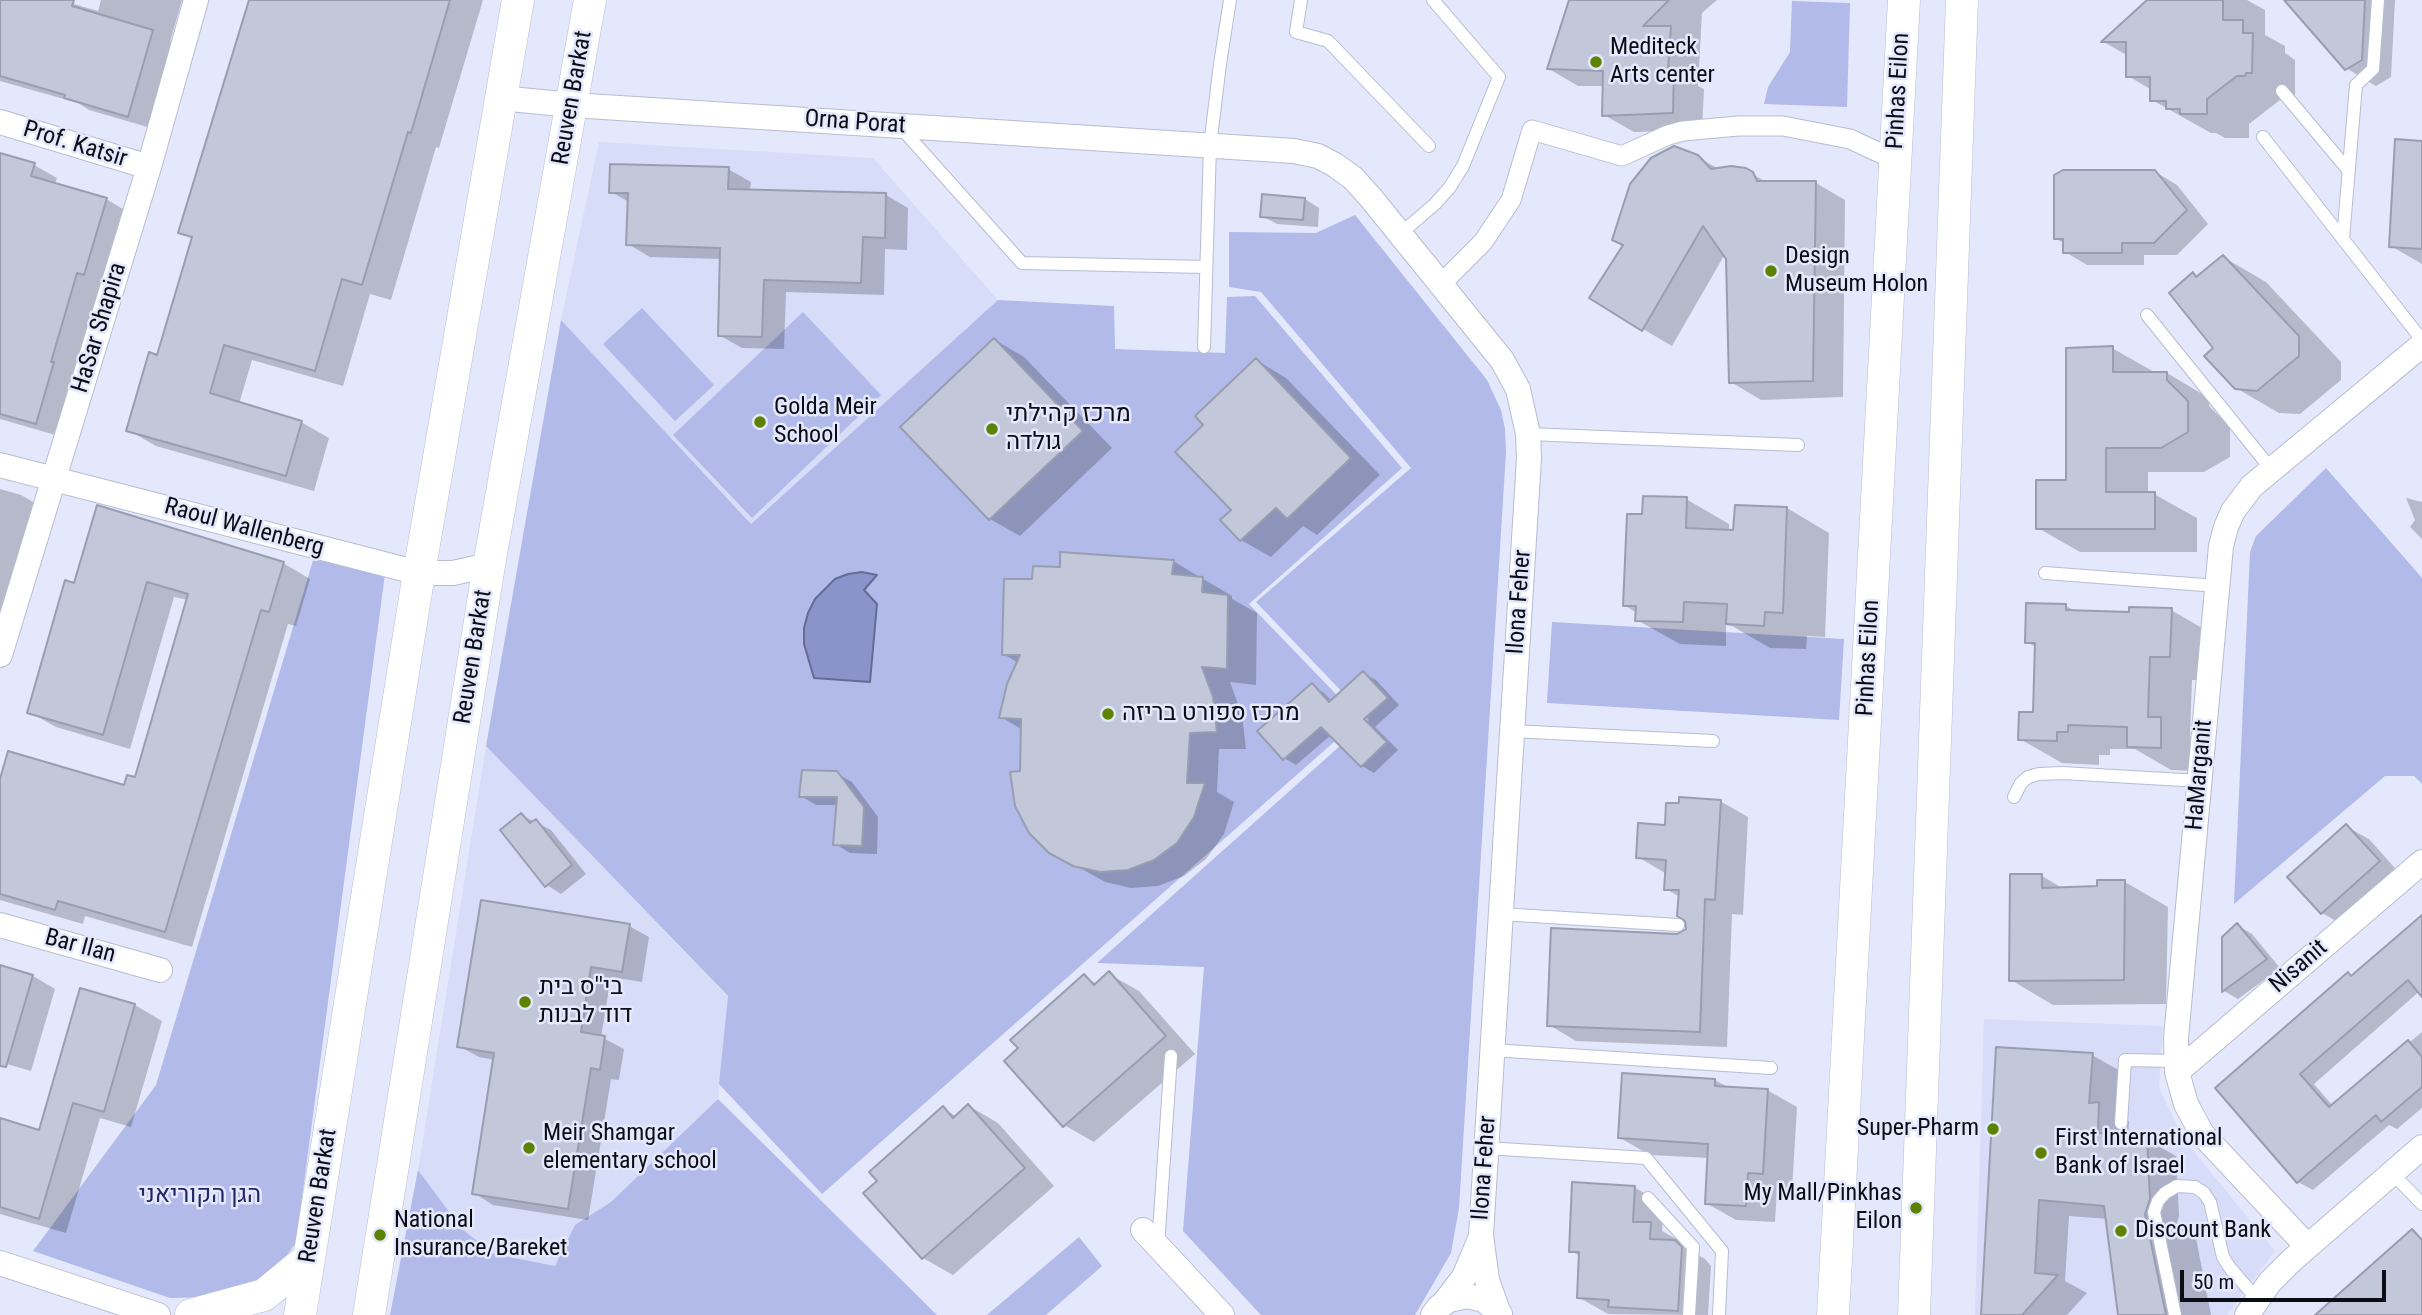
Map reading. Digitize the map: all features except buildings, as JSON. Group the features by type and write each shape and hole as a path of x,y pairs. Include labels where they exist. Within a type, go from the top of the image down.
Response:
{"street":[{"name":"HaSar Shapira","path":"1,649 149,167 196,0"},
{"name":"Reuven Barkat","path":"300,1315 419,573 518,0"},
{"name":"Reuven Barkat","path":"369,1315 489,565 590,0"},
{"name":"Pinhas Eilon","path":"1830,1309 1904,0"},
{"path":"1916,1308 1962,0"},
{"name":"Orna Porat","path":"500,98 572,105 1210,146"},
{"name":"Prof. Katsir","path":"0,122 149,167"},
{"path":"1441,284 1483,242 1511,200 1532,130 1622,156 1668,135 1684,131 1738,126 1783,126 1850,139 1895,160"},
{"name":"Ilona Feher","path":"1210,146 1294,151 1327,160 1344,171 1362,187 1508,369 1522,400 1528,434 1481,1235 1487,1280 1499,1313"},
{"name":"HaMarganit","path":"2307,1246 2202,1134 2186,1104 2176,1066 2223,536 2233,511 2247,491 2422,345"},
{"name":"Raoul Wallenberg","path":"0,465 419,573 453,573 489,565"},
{"name":"Nisanit","path":"2176,1066 2422,862"},
{"name":"Bar Ilan","path":"0,925 160,970"},
{"path":"2252,1307 2277,1275 2307,1246 2422,1147"},
{"name":"Ilona Feher","path":"1438,1309 1464,1277 1481,1235"},
{"path":"1150,1238 1223,1315"},
{"path":"191,1315 264,1295 309,1258"},
{"path":"0,1263 158,1315"},
{"path":"1438,1309 1454,1297 1473,1296 1485,1300 1499,1313"},
{"path":"1199,1315 1223,1315"}],"lane":[{"path":"1204,347 1210,146 1230,0"},
{"path":"1301,0 1296,32 1328,41 1429,146"},
{"path":"1400,234 1450,187 1463,166 1499,77 1433,0"},
{"path":"2343,239 2356,85 2373,69 2378,0"},
{"path":"2282,91 2349,171"},
{"path":"899,126 1022,263 1206,267"},
{"path":"2263,137 2422,340"},
{"path":"2147,315 2271,469"},
{"path":"1528,434 1798,445"},
{"path":"2045,573 2218,586"},
{"path":"1512,730 1713,741"},
{"path":"2014,797 2021,783 2028,777 2039,774 2200,781"},
{"path":"1500,914 1678,925"},
{"path":"1492,1050 1771,1068"},
{"path":"1150,1238 1171,1056"},
{"path":"2121,1123 2125,1060 2176,1066"},
{"path":"1486,1148 1646,1158 1723,1251 1719,1315"},
{"path":"2392,1173 2422,1204"},
{"path":"2175,1315 2154,1212 2165,1192 2177,1186 2194,1188 2204,1193 2215,1214 2223,1257 2252,1307"},
{"path":"1648,1198 1693,1247 1689,1315"}],"shaded area":[{"name":"Golda Meir School","path":"599,142 873,158 998,300 751,524 561,320"},
{"path":"862,572 877,575 864,590 877,604 870,682 814,678 804,644 808,613 815,599 835,579"},
{"path":"486,746 728,997 718,1099 611,1202 576,1225 555,1266 494,1254 462,1229 418,1170"},
{"path":"1984,1019 2163,1026 2159,1088 2183,1138 2275,1251 2227,1315 1975,1315"}],"green space":[{"path":"1792,1 1850,3 1847,107 1764,104 1768,87 1790,52"},
{"path":"1355,215 1487,380 1501,410 1505,429 1506,452 1459,1208 1451,1253 1415,1315 1261,1315 1183,1231 1204,967 1097,963 1369,720 1256,602 1411,468 1261,292 1229,287 1229,232 1316,233"},
{"path":"1255,296 1402,468 1249,604 1360,719 822,1194 719,1084 728,996 486,746 561,320 751,524 998,300 1114,306 1115,349 1225,353 1227,297"},
{"path":"642,308 714,385 675,421 603,344"},
{"path":"803,312 881,395 752,518 673,435"},
{"path":"2326,468 2422,578 2422,784 2414,776 2385,776 2234,904 2250,552 2256,536"},
{"name":"הגן הקוריאני","path":"314,557 385,574 296,1243 274,1272 247,1290 210,1297 170,1298 33,1251 156,1085"},
{"path":"1552,622 1844,639 1839,720 1547,703"},
{"path":"718,1099 937,1315 390,1315 418,1170 462,1229 494,1254 555,1266 575,1225 611,1202"},
{"path":"1079,1237 1102,1266 1046,1315 987,1315"}],"place":[{"name":"Mediteck Arts center","path":"1596,62"},
{"name":"Design Museum Holon","path":"1771,271"},
{"name":"Golda Meir School","path":"760,422"},
{"name":"מרכז קהילתי גולדה","path":"992,429"},
{"name":"מרכז ספורט בריזה","path":"1108,714"},
{"name":"בי''ס בית דוד לבנות","path":"525,1002"},
{"name":"Super-Pharm","path":"1993,1129"},
{"name":"Meir Shamgar elementary school","path":"529,1148"},
{"name":"First International Bank of Israel","path":"2041,1153"},
{"name":"My Mall/Pinkhas Eilon","path":"1916,1208"},
{"name":"Discount Bank","path":"2121,1231"},
{"name":"National Insurance/Bareket","path":"380,1235"}]}
